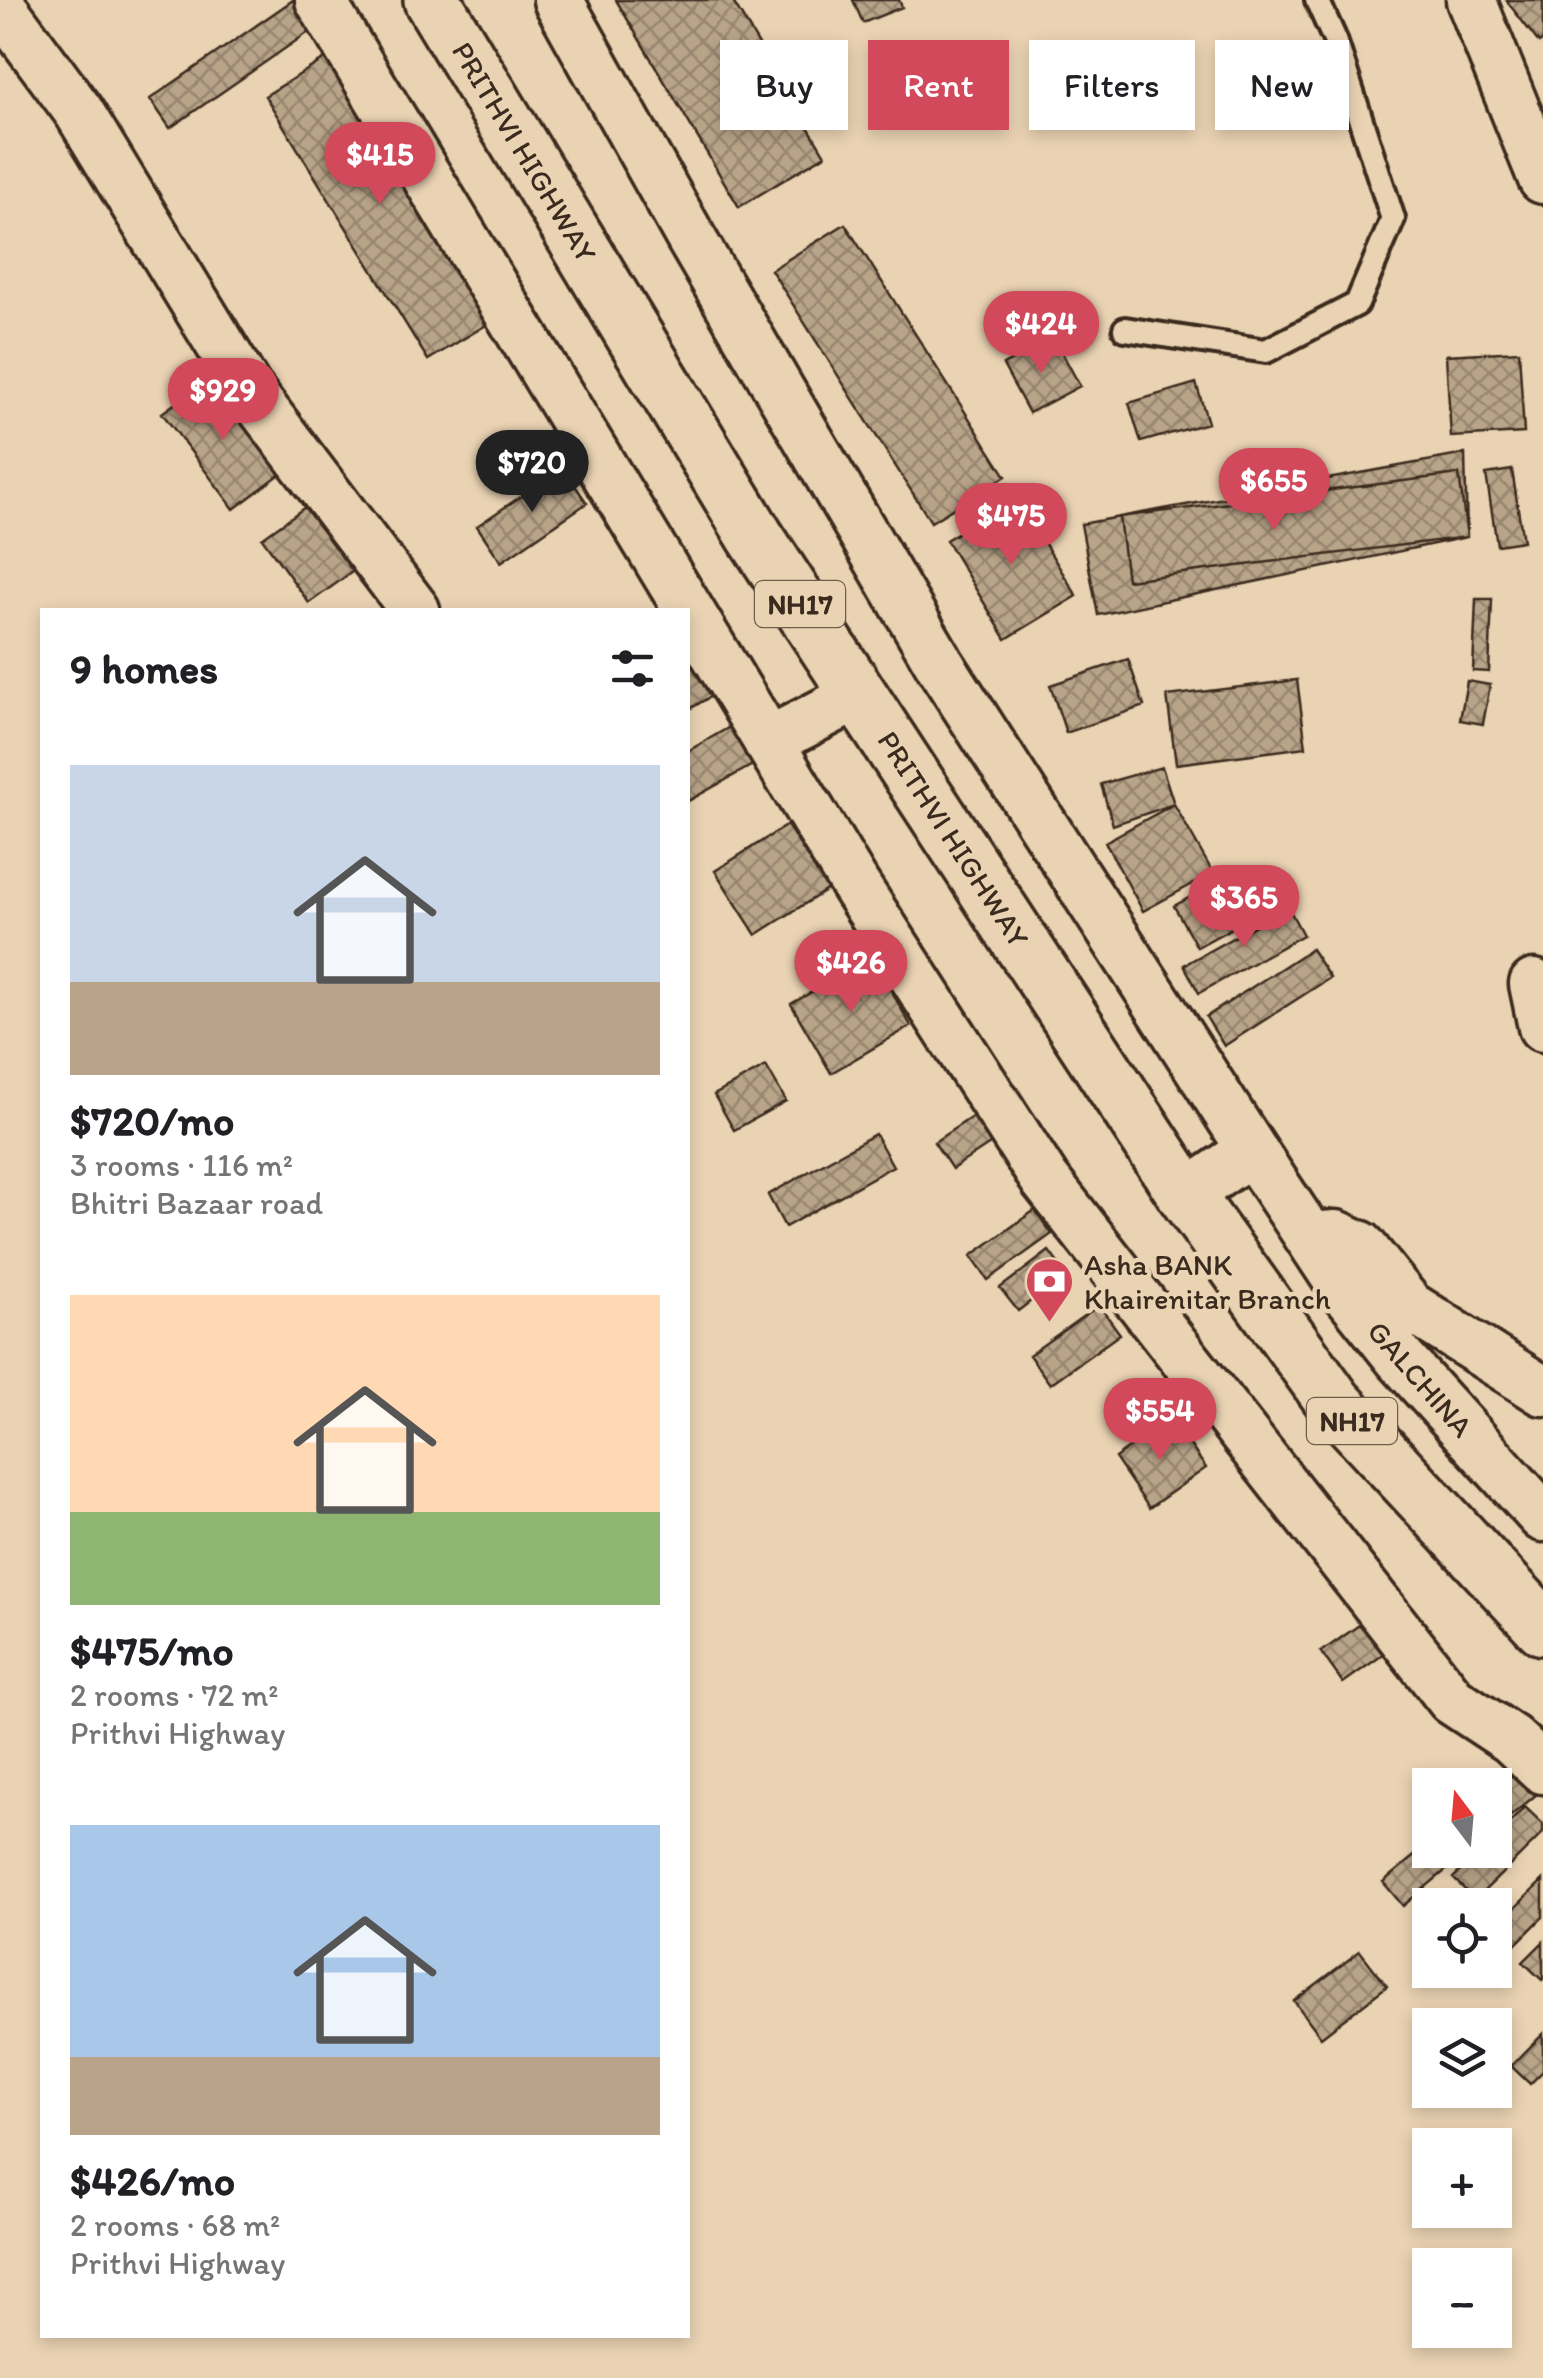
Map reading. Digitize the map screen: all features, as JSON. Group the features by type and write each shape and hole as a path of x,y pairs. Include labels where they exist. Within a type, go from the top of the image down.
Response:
{"highway":[{"name":"PRITHVI HIGHWAY","path":"432,0 755,536 1186,1195 1334,1402 1543,1627"}],"street":[{"path":"320,0 687,608"},
{"name":"GALCHINA","path":"558,0 692,240 942,668 1252,1150 1341,1285 1400,1359 1543,1517"},
{"path":"1471,0 1543,179"},
{"path":"0,5 79,112 247,388 413,608"},
{"path":"690,613 855,885 1045,1180 1452,1700 1511,1739 1543,1769"},
{"path":"768,742 859,695"},
{"path":"1186,1195 1252,1150"},
{"path":"1310,1237 1336,1234 1360,1246 1410,1306 1543,1391"}],"lane":[{"path":"1125,329 1266,352 1357,304 1393,219 1335,40 1316,0"}],"building":[{"path":"293,0 306,0 322,23 170,128 150,99"},
{"path":"616,0 732,0 756,40 720,40 720,130 810,130 825,155 739,207"},
{"path":"853,0 899,0 902,7 863,23"},
{"path":"1506,0 1543,0 1543,40 1539,43"},
{"path":"333,54 496,319 428,360 265,96"},
{"path":"845,224 1006,476 931,522 771,270"},
{"path":"1054,338 1080,386 1029,413 1003,365"},
{"path":"1519,351 1524,433 1451,437 1446,355"},
{"path":"211,377 283,472 234,509 162,413"},
{"path":"1196,383 1208,423 1141,442 1129,403"},
{"path":"1465,454 1467,537 1098,615 1081,524"},
{"path":"563,468 587,503 501,562 477,526"},
{"path":"1512,470 1523,541 1497,545 1486,474"},
{"path":"1459,474 1467,537 1127,580 1119,517"},
{"path":"1016,497 1077,596 1006,639 946,540"},
{"path":"312,502 359,567 309,603 262,538"},
{"path":"1476,599 1492,599 1489,672 1473,671"},
{"path":"690,636 721,690 690,709"},
{"path":"1128,659 1144,706 1066,733 1050,685"},
{"path":"1297,680 1306,747 1176,764 1167,696"},
{"path":"1467,681 1490,685 1483,724 1460,720"},
{"path":"735,724 756,763 690,800 690,750"},
{"path":"1162,767 1174,804 1113,825 1101,784"},
{"path":"1174,804 1213,873 1143,911 1105,842"},
{"path":"787,825 828,889 756,935 715,871"},
{"path":"1229,876 1252,917 1197,947 1174,906"},
{"path":"1288,907 1303,935 1199,993 1184,965"},
{"path":"1311,949 1330,978 1224,1046 1206,1017"},
{"path":"872,957 911,1026 831,1073 791,1004"},
{"path":"766,1066 786,1101 734,1130 714,1095"},
{"path":"978,1113 996,1140 952,1169 934,1142"},
{"path":"875,1134 893,1166 785,1227 768,1195"},
{"path":"1035,1210 1052,1234 988,1280 971,1256"},
{"path":"1049,1251 1066,1274 1018,1311 1000,1288"},
{"path":"1099,1305 1120,1334 1050,1384 1029,1355"},
{"path":"1171,1418 1206,1468 1149,1508 1115,1458"},
{"path":"1362,1623 1384,1654 1343,1683 1321,1652"},
{"path":"1527,1763 1543,1789 1512,1815 1512,1775"},
{"path":"1525,1807 1543,1824 1543,1833 1512,1864 1512,1820"},
{"path":"1412,1858 1412,1868 1448,1868 1425,1888 1412,1888 1412,1898 1403,1906 1383,1882"},
{"path":"1463,1868 1507,1868 1487,1888 1463,1888 1453,1878"},
{"path":"1543,1880 1543,1917 1516,1944 1512,1940 1512,1911"},
{"path":"1543,1942 1543,1979 1542,1980 1523,1962"},
{"path":"1360,1951 1387,1986 1321,2037 1294,2001"},
{"path":"1543,2034 1543,2071 1530,2084 1512,2065"}],"place":[{"name":"Asha BANK Khairenitar Branch","path":"1049,1324"}]}
